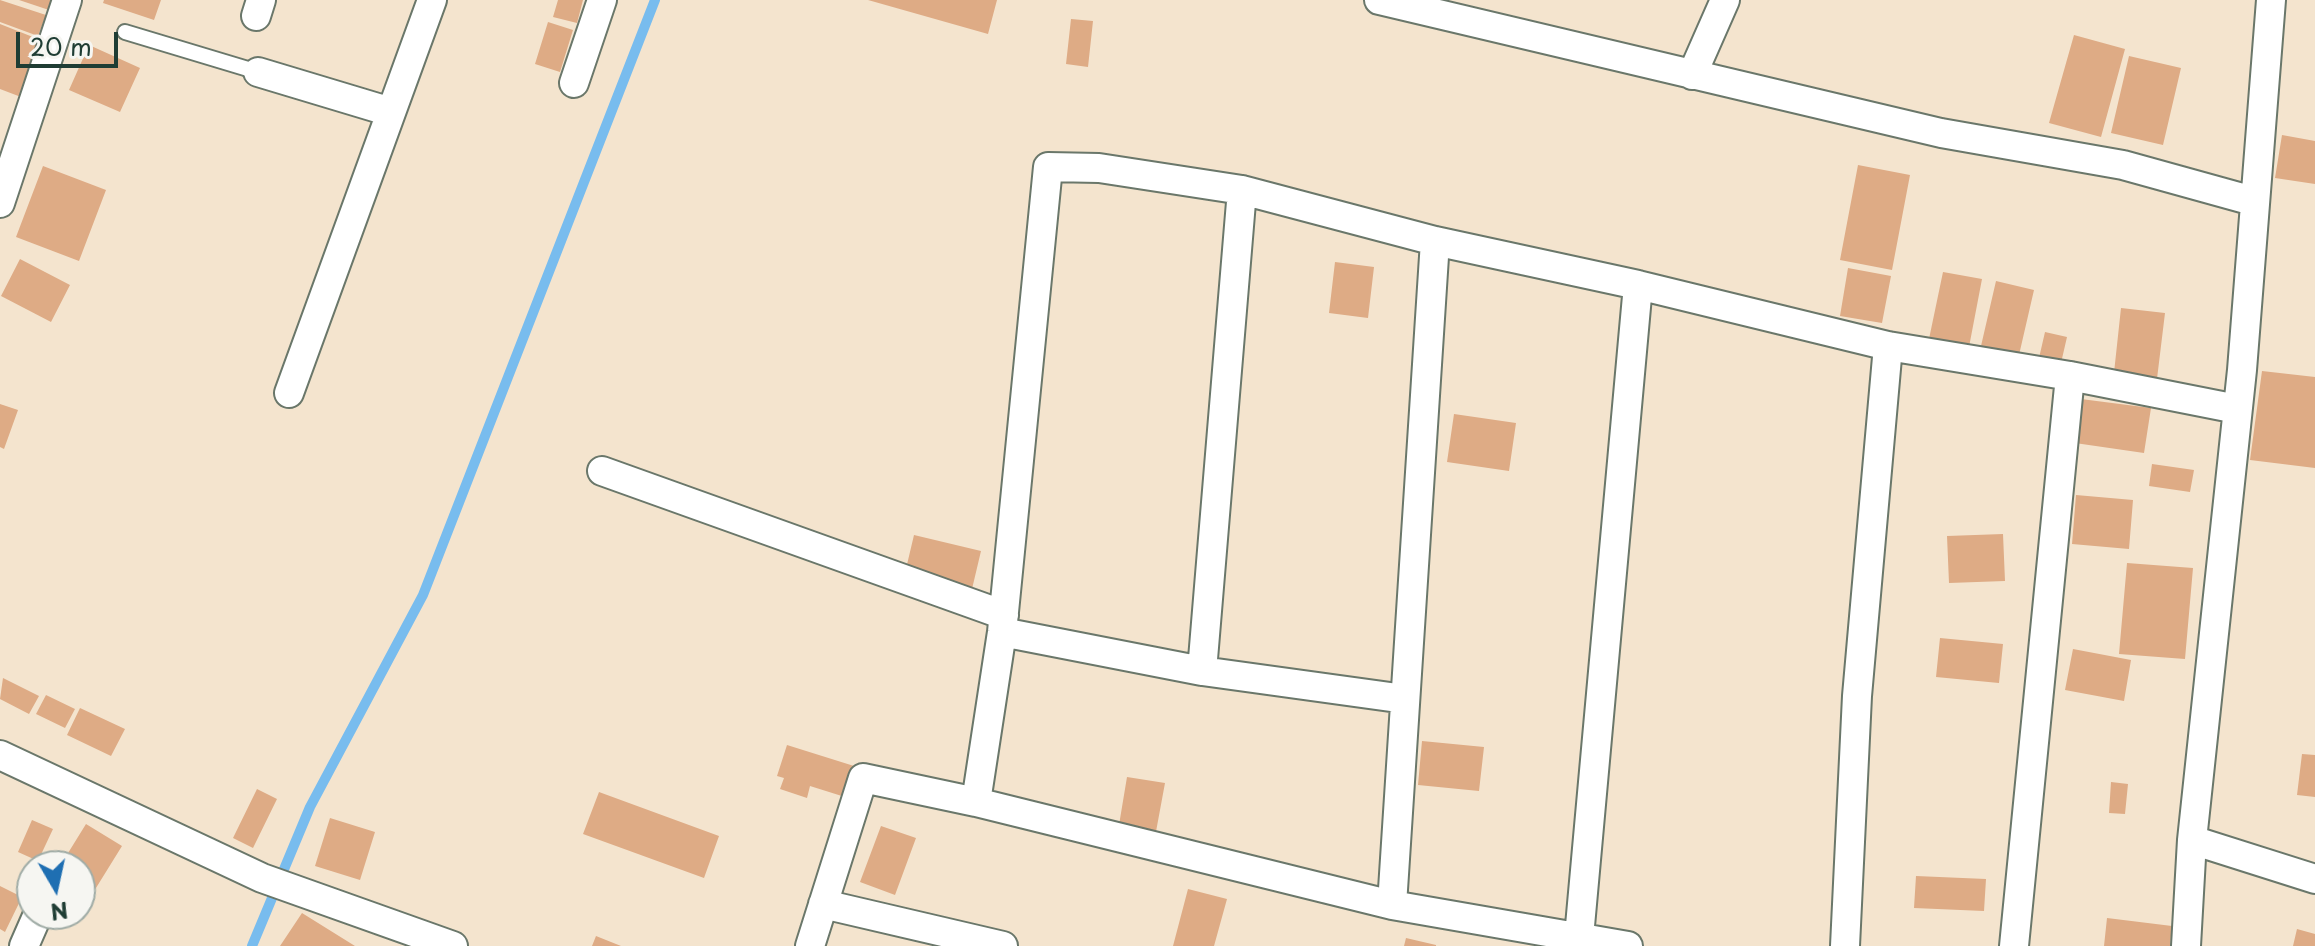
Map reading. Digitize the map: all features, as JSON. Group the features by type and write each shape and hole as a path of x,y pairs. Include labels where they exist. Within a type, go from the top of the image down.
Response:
{"street":[{"path":"0,203 67,0"},
{"path":"289,393 432,0"},
{"path":"574,83 602,0"},
{"path":"1379,0 1941,133 2123,165 2253,201"},
{"path":"1692,75 1725,0"},
{"path":"2186,946 2192,840 2237,409 2271,0"},
{"path":"258,72 391,112"},
{"path":"976,802 1003,624 1048,167 1099,168 1242,190 1435,241 1638,285 1888,346 2070,376 2237,409"},
{"path":"1202,671 1242,190"},
{"path":"1392,905 1435,241"},
{"path":"1579,937 1638,285"},
{"path":"1845,946 1857,696 1888,346"},
{"path":"2014,946 2070,376"},
{"path":"602,471 1003,624 1202,671 1405,699"},
{"path":"0,755 262,878 295,887 453,946"},
{"path":"810,946 863,778 976,802 1392,905 1628,946"},
{"path":"2192,840 2315,879"},
{"path":"823,904 1003,946"}],"lane":[{"path":"125,32 258,72"}],"building":[{"path":"0,0 46,15 38,36 0,22"},
{"path":"19,0 52,0 49,10"},
{"path":"104,0 161,0 154,20 103,3"},
{"path":"558,0 583,0 577,23 553,17"},
{"path":"868,0 997,0 988,34"},
{"path":"1071,19 1093,21 1088,67 1066,64"},
{"path":"548,22 573,30 560,72 535,64"},
{"path":"0,24 43,41 21,97 0,89"},
{"path":"2074,35 2125,49 2101,137 2049,123"},
{"path":"89,45 140,68 120,112 69,90"},
{"path":"2129,56 2181,68 2163,145 2111,133"},
{"path":"2282,135 2315,141 2315,184 2275,178"},
{"path":"1858,165 1910,175 1892,270 1840,260"},
{"path":"43,166 106,190 79,261 16,237"},
{"path":"20,259 70,285 51,322 1,296"},
{"path":"1335,262 1374,267 1368,318 1329,313"},
{"path":"1848,268 1891,276 1882,323 1840,316"},
{"path":"1943,272 1982,279 1969,347 1929,339"},
{"path":"1996,281 2034,290 2019,355 1981,346"},
{"path":"2121,308 2165,313 2156,387 2113,382"},
{"path":"2045,332 2067,337 2061,363 2039,358"},
{"path":"2262,371 2315,377 2315,468 2250,460"},
{"path":"2081,399 2151,408 2144,453 2075,443"},
{"path":"0,404 18,410 4,449 0,447"},
{"path":"1454,414 1516,423 1509,471 1447,462"},
{"path":"2152,464 2194,470 2190,492 2149,486"},
{"path":"2076,495 2133,500 2129,549 2072,544"},
{"path":"2003,534 2005,581 1949,583 1947,536"},
{"path":"914,535 981,551 972,589 905,573"},
{"path":"2127,563 2193,568 2185,659 2119,654"},
{"path":"1940,638 2003,644 1999,683 1936,677"},
{"path":"2073,649 2131,660 2124,701 2065,690"},
{"path":"3,678 39,696 29,714 0,699"},
{"path":"46,695 75,709 65,728 36,714"},
{"path":"80,708 125,729 111,756 67,735"},
{"path":"1422,741 1484,747 1479,791 1418,785"},
{"path":"787,745 854,766 845,797 810,786 807,798 780,789 784,778 777,776"},
{"path":"2302,754 2315,755 2315,797 2297,795"},
{"path":"1127,777 1165,783 1155,837 1118,831"},
{"path":"2111,782 2128,784 2125,814 2109,813"},
{"path":"257,789 277,799 253,848 233,838"},
{"path":"599,792 719,836 704,878 583,834"},
{"path":"330,818 375,832 360,880 315,866"},
{"path":"32,820 53,829 43,850 19,850"},
{"path":"86,824 122,846 96,888 96,850 70,850"},
{"path":"881,826 916,838 895,895 860,882"},
{"path":"1916,876 1986,879 1984,911 1914,908"},
{"path":"0,886 16,894 16,909 5,932 0,929"},
{"path":"1188,889 1227,899 1214,946 1173,946"},
{"path":"302,913 355,946 280,946"},
{"path":"2107,918 2172,926 2170,946 2104,946"},
{"path":"2297,929 2315,934 2315,946 2293,946"},
{"path":"596,936 621,946 592,946"},
{"path":"1406,938 1436,945 1436,946 1404,946"}],"waterway":[{"path":"252,946 310,807 423,595 655,0"}]}
